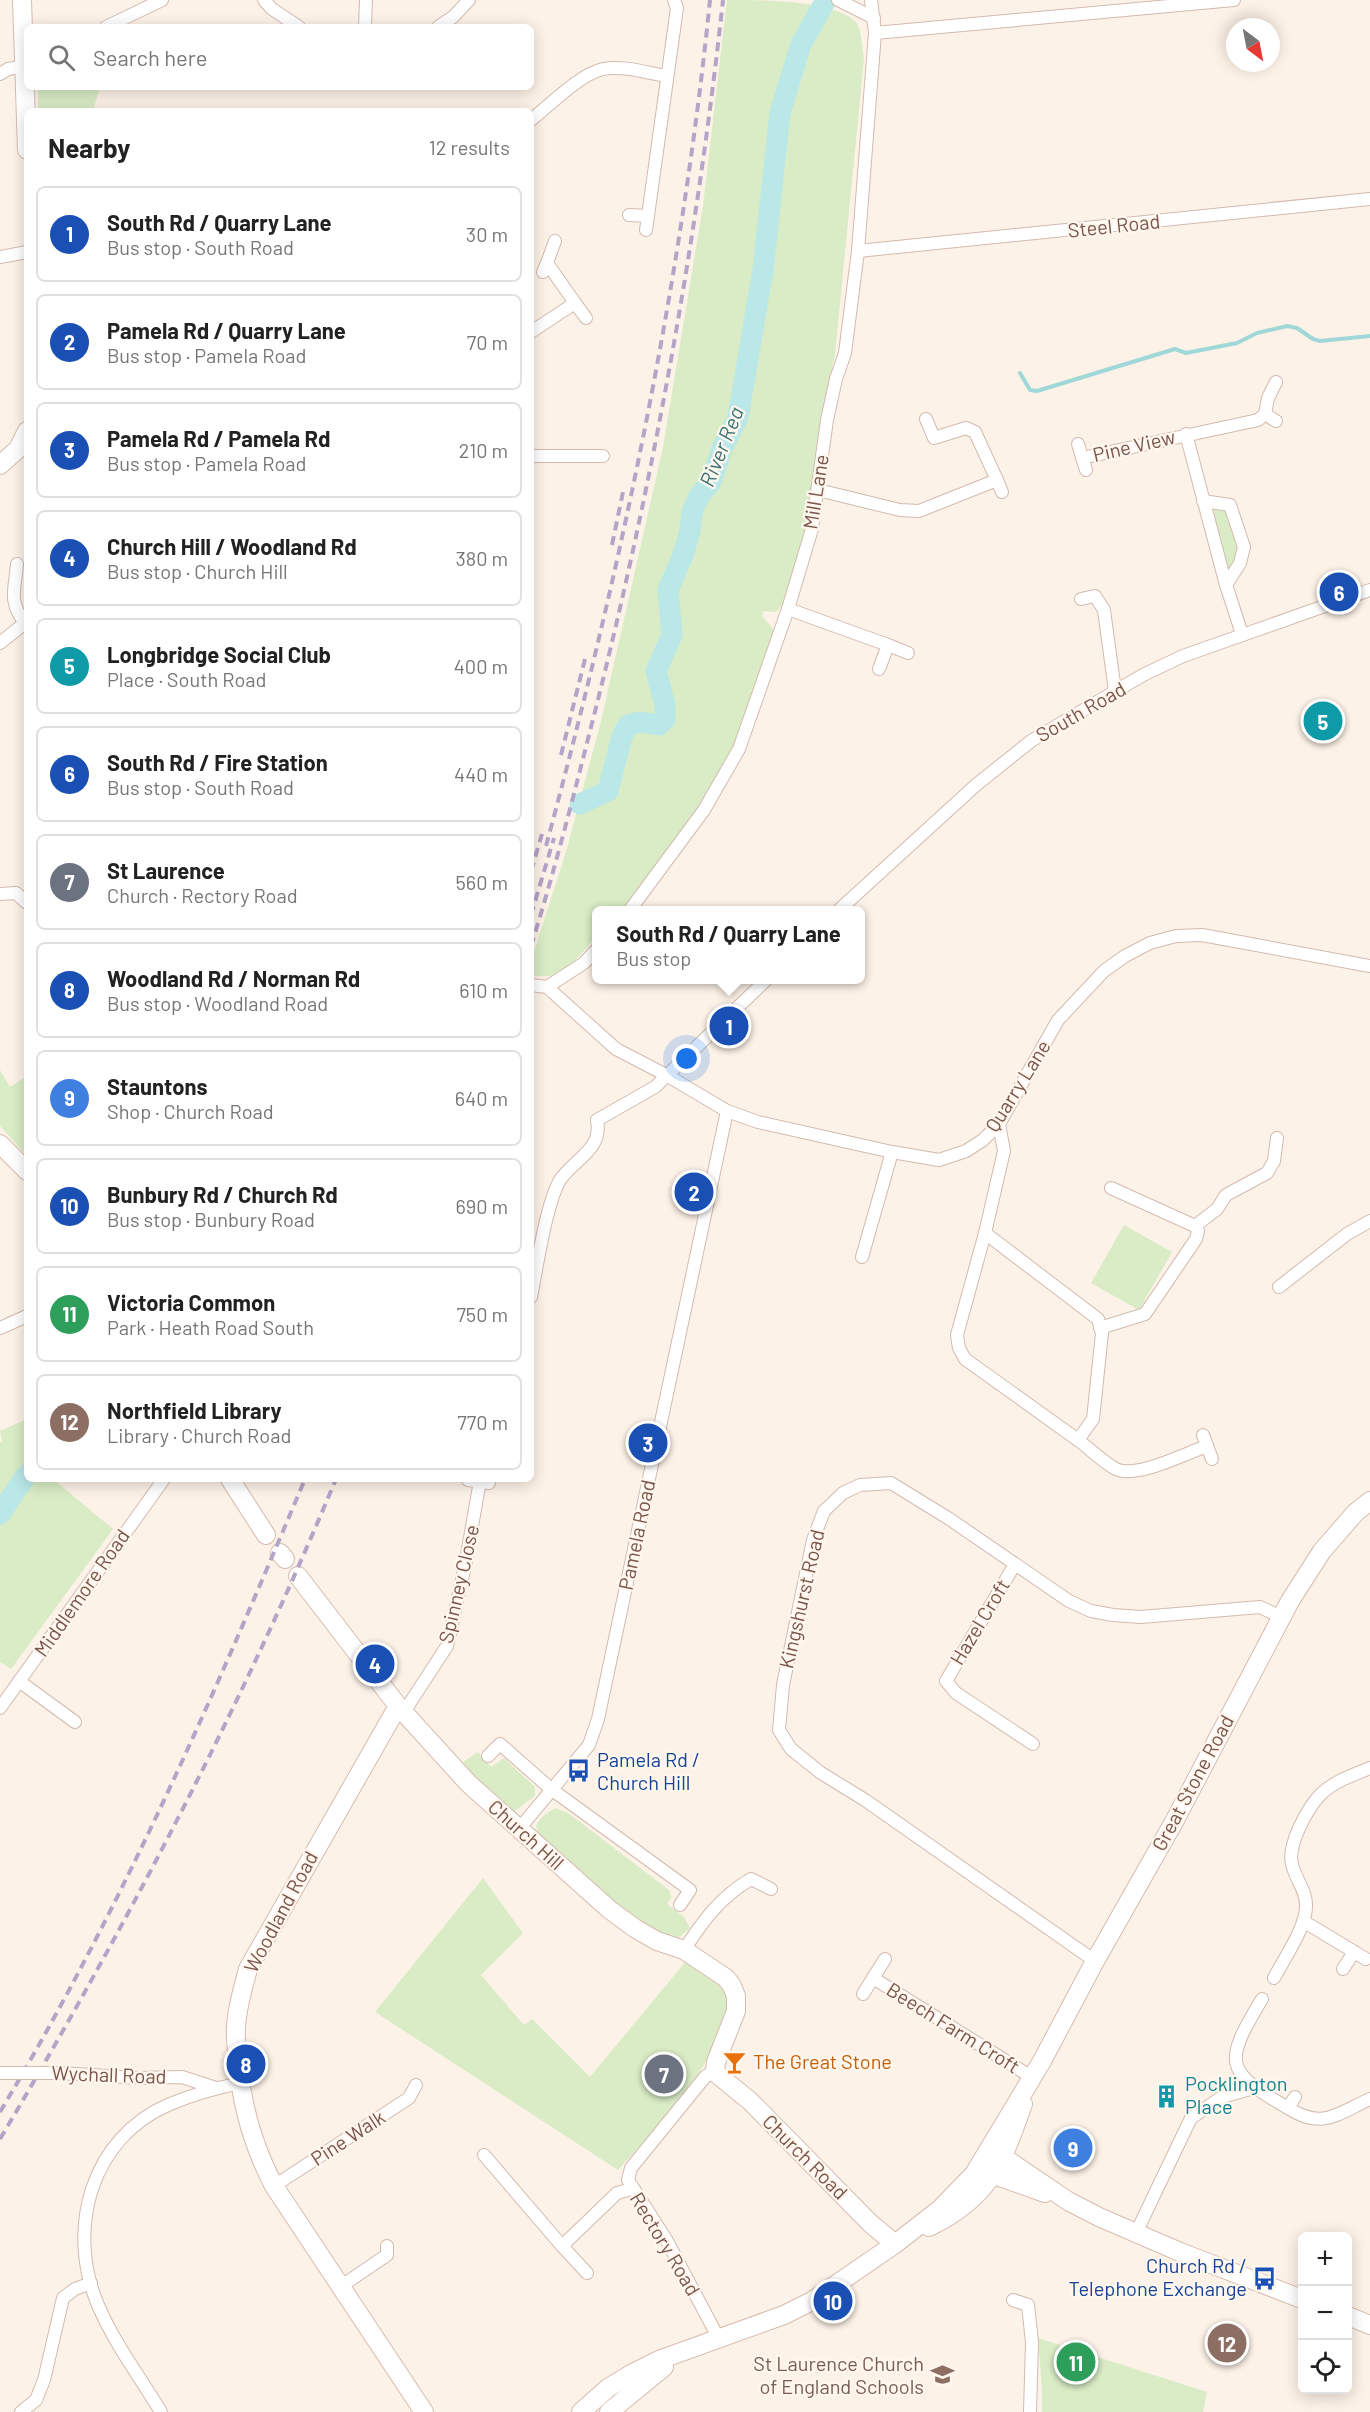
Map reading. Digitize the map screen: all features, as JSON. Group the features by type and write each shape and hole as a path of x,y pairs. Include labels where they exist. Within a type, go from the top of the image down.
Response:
{"street":[{"path":"22,0 24,45"},
{"path":"112,24 162,0"},
{"path":"264,0 272,9 294,24"},
{"path":"364,24 366,0"},
{"path":"442,24 470,0"},
{"path":"646,230 676,8 674,0"},
{"path":"838,0 874,18"},
{"name":"Mill Lane","path":"633,906 704,810 739,749 788,609 812,529 827,420 845,352 858,251 875,33 871,0"},
{"path":"875,33 1234,0"},
{"path":"0,74 8,69 24,67"},
{"path":"534,118 587,75 602,69 617,68 667,76"},
{"path":"26,90 26,108"},
{"name":"Steel Road","path":"858,251 1370,199"},
{"path":"629,214 648,216"},
{"path":"555,241 545,267 586,318"},
{"path":"0,257 24,253"},
{"path":"534,330 576,303"},
{"name":"Pine View","path":"1078,444 1084,464 1186,434 1271,418 1268,398 1276,382"},
{"path":"926,419 934,438 966,428 975,432 1002,492"},
{"name":"Pine View","path":"1186,434 1226,585 1242,634"},
{"path":"0,465 18,449 24,437"},
{"path":"534,456 603,456"},
{"path":"818,490 900,510 919,511 997,480"},
{"path":"1203,501 1230,505 1244,547 1239,563 1226,585"},
{"path":"17,564 14,604 24,621"},
{"name":"South Road","path":"843,906 942,816 1022,748 1115,692 1183,656 1370,590"},
{"path":"1081,599 1095,596 1104,610 1115,692"},
{"path":"788,609 908,653"},
{"path":"0,643 24,625"},
{"path":"879,669 888,645"},
{"path":"0,894 16,893 24,900"},
{"name":"Quarry Lane","path":"548,987 616,1049 727,1111 758,1122 892,1152 939,1160 953,1157 983,1140 999,1124 1058,1020 1104,971 1125,956 1150,943 1176,936 1202,935 1370,966"},
{"path":"534,985 548,987 592,955"},
{"path":"534,1283 551,1203 561,1179 591,1149 599,1130 597,1120 655,1087 762,984"},
{"name":"Pamela Road","path":"519,1829 589,1745 597,1719 727,1111"},
{"path":"999,1124 1004,1151 985,1233 957,1335 958,1348 964,1359 1117,1469 1139,1470 1205,1440 1212,1459"},
{"path":"1195,1226 1217,1209 1226,1195 1267,1173 1274,1161 1277,1138"},
{"path":"0,1144 24,1168"},
{"path":"862,1257 892,1152"},
{"path":"1100,1328 1145,1314 1196,1239 1198,1231 1195,1226 1111,1188"},
{"path":"1279,1287 1347,1234 1370,1221"},
{"path":"985,1233 1098,1319 1102,1333 1093,1419 1078,1440"},
{"path":"0,1328 24,1317"},
{"name":"Middlemore Road","path":"0,1708 162,1482"},
{"path":"232,1482 266,1535"},
{"name":"Spinney Close","path":"401,1709 447,1646 465,1566 479,1482"},
{"name":"Kingshurst Road","path":"1095,1961 866,1800 821,1773 791,1749 779,1730 783,1685 813,1539 824,1511 843,1493 860,1485 891,1483 948,1518 1069,1601 1091,1611 1141,1617 1260,1607 1281,1617"},
{"name":"Great Stone Road","path":"994,2157 1095,1961 1175,1820 1281,1617 1322,1551 1356,1512 1370,1500"},
{"name":"Hazel Croft","path":"1015,1564 946,1681 956,1693 1033,1744"},
{"name":"Church Hill","path":"298,1576 401,1709 468,1783 609,1910 657,1941 684,1950 726,1978 736,1996 736,2011 719,2052 715,2070"},
{"path":"19,1681 75,1722"},
{"name":"Woodland Road","path":"401,1709 248,1969 239,2002 236,2029 240,2083 248,2123 259,2158 274,2186 424,2412"},
{"path":"488,1756 500,1744 551,1789 690,1890 680,1905"},
{"path":"1274,1978 1303,1921 1306,1907 1303,1890 1291,1862 1293,1845 1300,1825 1321,1794 1336,1783 1370,1768"},
{"path":"684,1950 701,1923 720,1901 736,1888 751,1879 771,1889"},
{"path":"1303,1921 1366,1959"},
{"path":"1342,1968 1354,1952"},
{"name":"Beech Farm Croft","path":"863,1994 885,1959"},
{"name":"Beech Farm Croft","path":"873,1978 1033,2078"},
{"path":"1262,1998 1240,2036 1235,2061 1239,2073 1254,2088 1292,2102 1304,2118 1321,2121 1369,2102"},
{"name":"Rectory Road","path":"715,2070 705,2077 631,2168 627,2180 667,2241 718,2338"},
{"name":"Church Road","path":"715,2070 870,2223 895,2244"},
{"name":"Wychall Road","path":"0,2073 60,2073 138,2078 182,2077 216,2088"},
{"path":"161,2412 106,2321 91,2283 84,2250 84,2217 92,2185 107,2158 122,2139 145,2119 168,2105 216,2088 240,2083"},
{"name":"Pine Walk","path":"274,2186 409,2098 416,2085"},
{"path":"1136,2233 1191,2118 1222,2097 1254,2088"},
{"path":"484,2155 587,2273"},
{"path":"895,2244 950,2217 980,2192 994,2175 994,2157"},
{"path":"581,2412 608,2388 631,2374 718,2338 784,2315 812,2301 895,2244 940,2209 994,2157"},
{"path":"994,2157 1068,2201 1136,2233 1298,2297"},
{"path":"994,2175 1068,2201"},
{"path":"562,2246 617,2193 632,2189"},
{"path":"340,2287 389,2254"},
{"path":"21,2412 36,2400 44,2380 63,2298 75,2289 91,2283"},
{"path":"1012,2300 1028,2305 1032,2342 1030,2412"},
{"path":"1352,2318 1370,2325"},
{"path":"609,2412 643,2382 684,2352"}],"green space":[{"path":"727,0 759,0 815,5 832,9 856,22 861,35 864,59 835,354 819,432 813,499 785,602 776,612 764,611 762,616 774,630 735,746 700,808 624,906 592,906 592,942 570,966 550,976 534,976 534,952 566,852 601,721 663,447 703,206"},
{"path":"38,90 99,90 94,108 38,108"},
{"path":"1224,505 1240,547 1231,570 1228,569 1210,507"},
{"path":"0,1070 10,1087 24,1078 24,1153 0,1126"},
{"path":"1124,1225 1172,1252 1139,1310 1091,1283"},
{"path":"24,1420 24,1482 57,1482 113,1529 11,1669 0,1662 0,1443 2,1441 0,1431"},
{"path":"478,1752 491,1767 504,1758 535,1787 535,1796 515,1811 496,1802 463,1762"},
{"path":"555,1808 568,1813 669,1890 671,1898 667,1904 684,1917 690,1928 676,1940 658,1937 616,1909 539,1840 536,1825 544,1815"},
{"path":"483,1878 523,1933 481,1975 524,2025 532,2019 590,2077 686,1961 724,1987 730,1998 729,2013 708,2058 685,2096 618,2170 375,2012"},
{"path":"1038,2338 1207,2392 1203,2412 1042,2412"}],"waterway":[{"name":"River Rea","path":"580,804 608,791 622,736 628,725 640,722 659,725 665,719 665,705 656,671 672,635 668,590 683,555 690,531 692,512 699,496 711,482 721,451 738,417 763,270 780,113 801,44 826,0"},
{"path":"1020,373 1030,390 1037,391 1175,349 1186,353 1237,343 1257,333 1287,326 1297,328 1320,341 1370,336"},
{"name":"River Rea","path":"0,1514 24,1478"}],"railway":[{"path":"546,846 599,637 645,426 683,214 710,0"},
{"path":"534,936 589,735 652,462 685,278 723,0"},
{"path":"612,545 624,487"},
{"path":"561,755 585,659"},
{"path":"534,861 542,834"},
{"path":"534,905 554,838"},
{"path":"0,2112 44,2036 126,1880 236,1641 304,1482"},
{"path":"0,2139 47,2059 180,1815 261,1648 335,1482"}],"place":[{"name":"South Rd / Fire Station","path":"1339,592"},
{"name":"Longbridge Social Club","path":"1323,721"},
{"name":"South Rd / Quarry Lane","path":"729,1026"},
{"name":"Pamela Rd / Quarry Lane","path":"694,1192"},
{"name":"Pamela Rd / Pamela Rd","path":"648,1443"},
{"name":"Church Hill / Woodland Rd","path":"375,1664"},
{"name":"Pamela Rd / Church Hill","path":"579,1771"},
{"name":"The Great Stone","path":"735,2062"},
{"name":"Woodland Rd / Norman Rd","path":"246,2064"},
{"name":"St Laurence","path":"664,2074"},
{"name":"Pocklington Place","path":"1167,2096"},
{"name":"Stauntons","path":"1073,2148"},
{"name":"Church Rd / Telephone Exchange","path":"1265,2278"},
{"name":"Bunbury Rd / Church Rd","path":"833,2301"},
{"name":"Northfield Library","path":"1227,2343"},
{"name":"Victoria Common","path":"1076,2362"},
{"name":"St Laurence Church of England Schools","path":"942,2375"}]}
